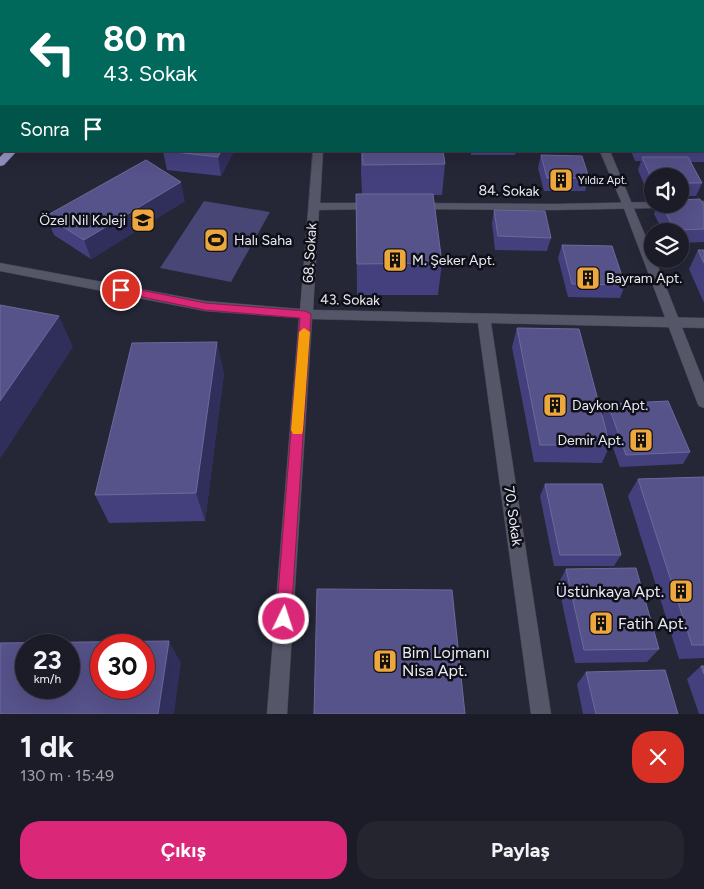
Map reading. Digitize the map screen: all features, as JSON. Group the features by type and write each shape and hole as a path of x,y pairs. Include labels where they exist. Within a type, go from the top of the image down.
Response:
{"main road":[{"path":"0,163 11,152"}],"street":[{"name":"68. Sokak","path":"277,714 318,152"},
{"path":"605,152 629,206 704,402"},
{"name":"84. Sokak","path":"401,206 629,206 704,204"},
{"path":"314,207 382,206"},
{"name":"43. Sokak","path":"0,267 205,306 305,314 674,324 704,323"},
{"name":"70. Sokak","path":"484,318 541,714"}],"shaded area":[{"name":"Halı Saha","path":"204,201 270,212 231,282 160,268"}],"building":[{"path":"175,152 220,152 218,157"},
{"path":"362,152 443,152 445,164 363,165"},
{"path":"541,155 582,156 589,178 547,178"},
{"path":"642,157 688,157 702,183 689,183 689,168 647,168"},
{"path":"146,160 181,182 84,240 46,216"},
{"path":"356,194 433,194 442,263 357,264"},
{"path":"700,199 704,206 704,229 689,230 689,223 671,223 666,213 689,213 689,200"},
{"path":"494,210 545,211 551,238 498,236"},
{"path":"562,245 612,246 625,285 572,284"},
{"path":"698,250 704,250 704,263"},
{"path":"0,305 59,316 0,401"},
{"name":"Daykon Apt.","path":"517,328 579,329 610,445 540,445"},
{"path":"217,342 196,493 95,495 132,343"},
{"name":"Demir Apt.","path":"668,401 690,452 626,455 608,404"},
{"name":"Üstünkaya Apt.","path":"704,477 704,645 692,645 638,479"},
{"path":"545,484 602,484 621,555 560,555"},
{"name":"Fatih Apt.","path":"636,568 659,649 584,650 566,569"},
{"name":"Bim Lojmanı Nisa Apt.","path":"317,589 452,590 465,714 314,714"},
{"path":"155,641 169,641 158,714 0,714 0,643 15,643 15,699 80,699 80,642 90,642 90,699 155,699"},
{"path":"665,670 678,714 596,714 586,672"}],"slow traffic":[{"path":"297,430 304,332"}],"place":[{"name":"Yıldız Apt.","path":"561,180"},
{"name":"Özel Nil Koleji","path":"143,220"},
{"name":"Halı Saha","path":"216,240"},
{"name":"M. Şeker Apt.","path":"395,260"},
{"name":"Bayram Apt.","path":"588,278"},
{"name":"Daykon Apt.","path":"555,405"},
{"name":"Demir Apt.","path":"641,440"},
{"name":"Üstünkaya Apt.","path":"681,591"},
{"name":"Fatih Apt.","path":"601,623"},
{"name":"Bim Lojmanı Nisa Apt.","path":"385,661"}],"route":[{"path":"121,290 205,306 305,314 284,619"}]}
